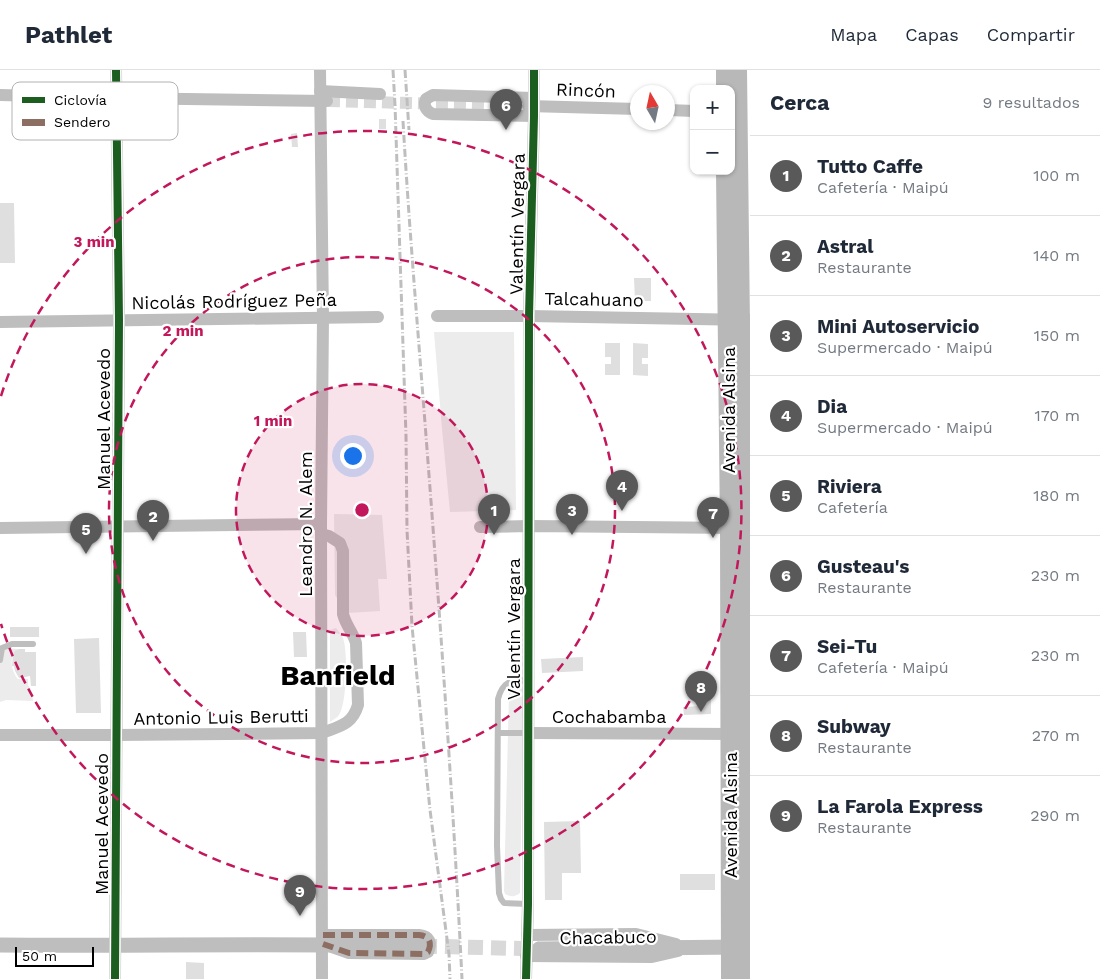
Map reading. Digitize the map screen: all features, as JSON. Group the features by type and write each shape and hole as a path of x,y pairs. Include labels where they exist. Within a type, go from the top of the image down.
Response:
{"main road":[{"path":"725,70 725,85"},
{"name":"Avenida Alsina","path":"738,70 740,112 742,947 744,979"},
{"name":"Avenida Alsina","path":"725,175 739,319"},
{"name":"Avenida Alsina","path":"730,979 742,947"}],"street":[{"name":"Leandro N. Alem","path":"320,70 323,98 324,318 321,529 322,979"},
{"name":"Valentín Vergara","path":"526,979 532,953 527,935 529,316 534,70"},
{"path":"178,98 323,98 380,94"},
{"path":"433,95 533,107 432,114 425,105 426,99 433,95"},
{"name":"Rincón","path":"533,107 630,109"},
{"path":"675,110 690,110"},
{"name":"Manuel Acevedo","path":"115,979 119,320 117,140"},
{"name":"Talcahuano","path":"437,316 739,319"},
{"name":"Nicolás Rodríguez Peña","path":"0,322 378,317"},
{"path":"480,526 741,528"},
{"path":"0,528 321,529 340,543 344,551 343,614 346,624 354,634 356,644 358,705 351,719 343,725 322,733"},
{"name":"Antonio Luis Berutti","path":"0,734 322,733"},
{"name":"Cochabamba","path":"528,733 741,734"},
{"name":"Chacabuco","path":"527,935 636,934 690,947"},
{"path":"0,945 115,946 323,940 419,935 429,939 430,948 424,954 349,953 323,940"},
{"path":"323,940 422,946"},
{"name":"Chacabuco","path":"532,953 742,947"}],"lane":[{"path":"0,660 2,648 12,644 32,644"},
{"path":"528,680 514,680 506,683 501,688 498,699 497,846 498,893 500,899 504,903 528,904"},
{"path":"498,733 528,733"}],"shaded area":[{"path":"434,332 514,332 516,510 450,512"},
{"path":"334,514 382,515 387,579 378,579 380,611 347,613 335,595"},
{"path":"336,628 343,638 345,645 346,677 342,709 338,716 330,722 330,630"},
{"path":"2,648 19,649 13,655 12,668 18,679 28,679 33,701 6,700 0,702 0,660"},
{"path":"521,687 523,690 520,893 509,896 504,891 509,693 511,688"}],"building":[{"path":"379,119 386,119 386,129 379,129"},
{"path":"297,133 298,147 292,147 291,134"},
{"path":"0,203 14,203 15,263 0,263"},
{"path":"634,278 651,278 651,301 635,301"},
{"path":"605,343 620,343 620,375 605,375 605,364 611,364 611,357 605,357"},
{"path":"633,343 648,344 648,358 642,358 642,364 648,364 648,376 633,375"},
{"path":"10,627 39,627 39,637 10,637"},
{"path":"293,632 306,632 307,657 294,657"},
{"path":"99,638 101,713 76,713 74,639"},
{"path":"19,649 25,649 25,652 36,652 36,686 31,686 30,676 19,678 14,666 12,666 13,654"},
{"path":"583,657 583,671 542,673 541,659"},
{"path":"700,698 711,698 711,714 684,715 683,707 701,706"},
{"path":"580,821 581,873 562,873 562,900 545,900 544,822"},
{"path":"680,874 715,874 715,890 680,890"},
{"path":"186,962 204,963 204,979 186,979"}],"tunnel":[{"path":"328,101 528,106"},
{"path":"422,946 539,949"}],"railway":[{"path":"393,70 406,436 407,530 412,626 430,810 449,954 450,979"},
{"path":"405,70 409,130"},
{"path":"403,121 446,708 462,979"}],"marked path":[{"path":"323,935 419,935 428,938 430,946 428,952 424,954 349,953 323,944"}],"cycle path":[{"path":"116,70 116,82"},
{"path":"526,979 528,904 529,316 534,70"},
{"path":"115,979 119,320 117,140"}],"place":[{"name":"Gusteau's","path":"506,130"},
{"name":"Dia","path":"622,511"},
{"name":"Tutto Caffe","path":"494,535"},
{"name":"Mini Autoservicio","path":"572,535"},
{"name":"Sei-Tu","path":"713,538"},
{"name":"Astral","path":"153,541"},
{"name":"Riviera","path":"86,554"},
{"name":"Subway","path":"701,712"},
{"name":"La Farola Express","path":"300,916"}],"district":[{"name":"Banfield","path":"338,675"}]}
